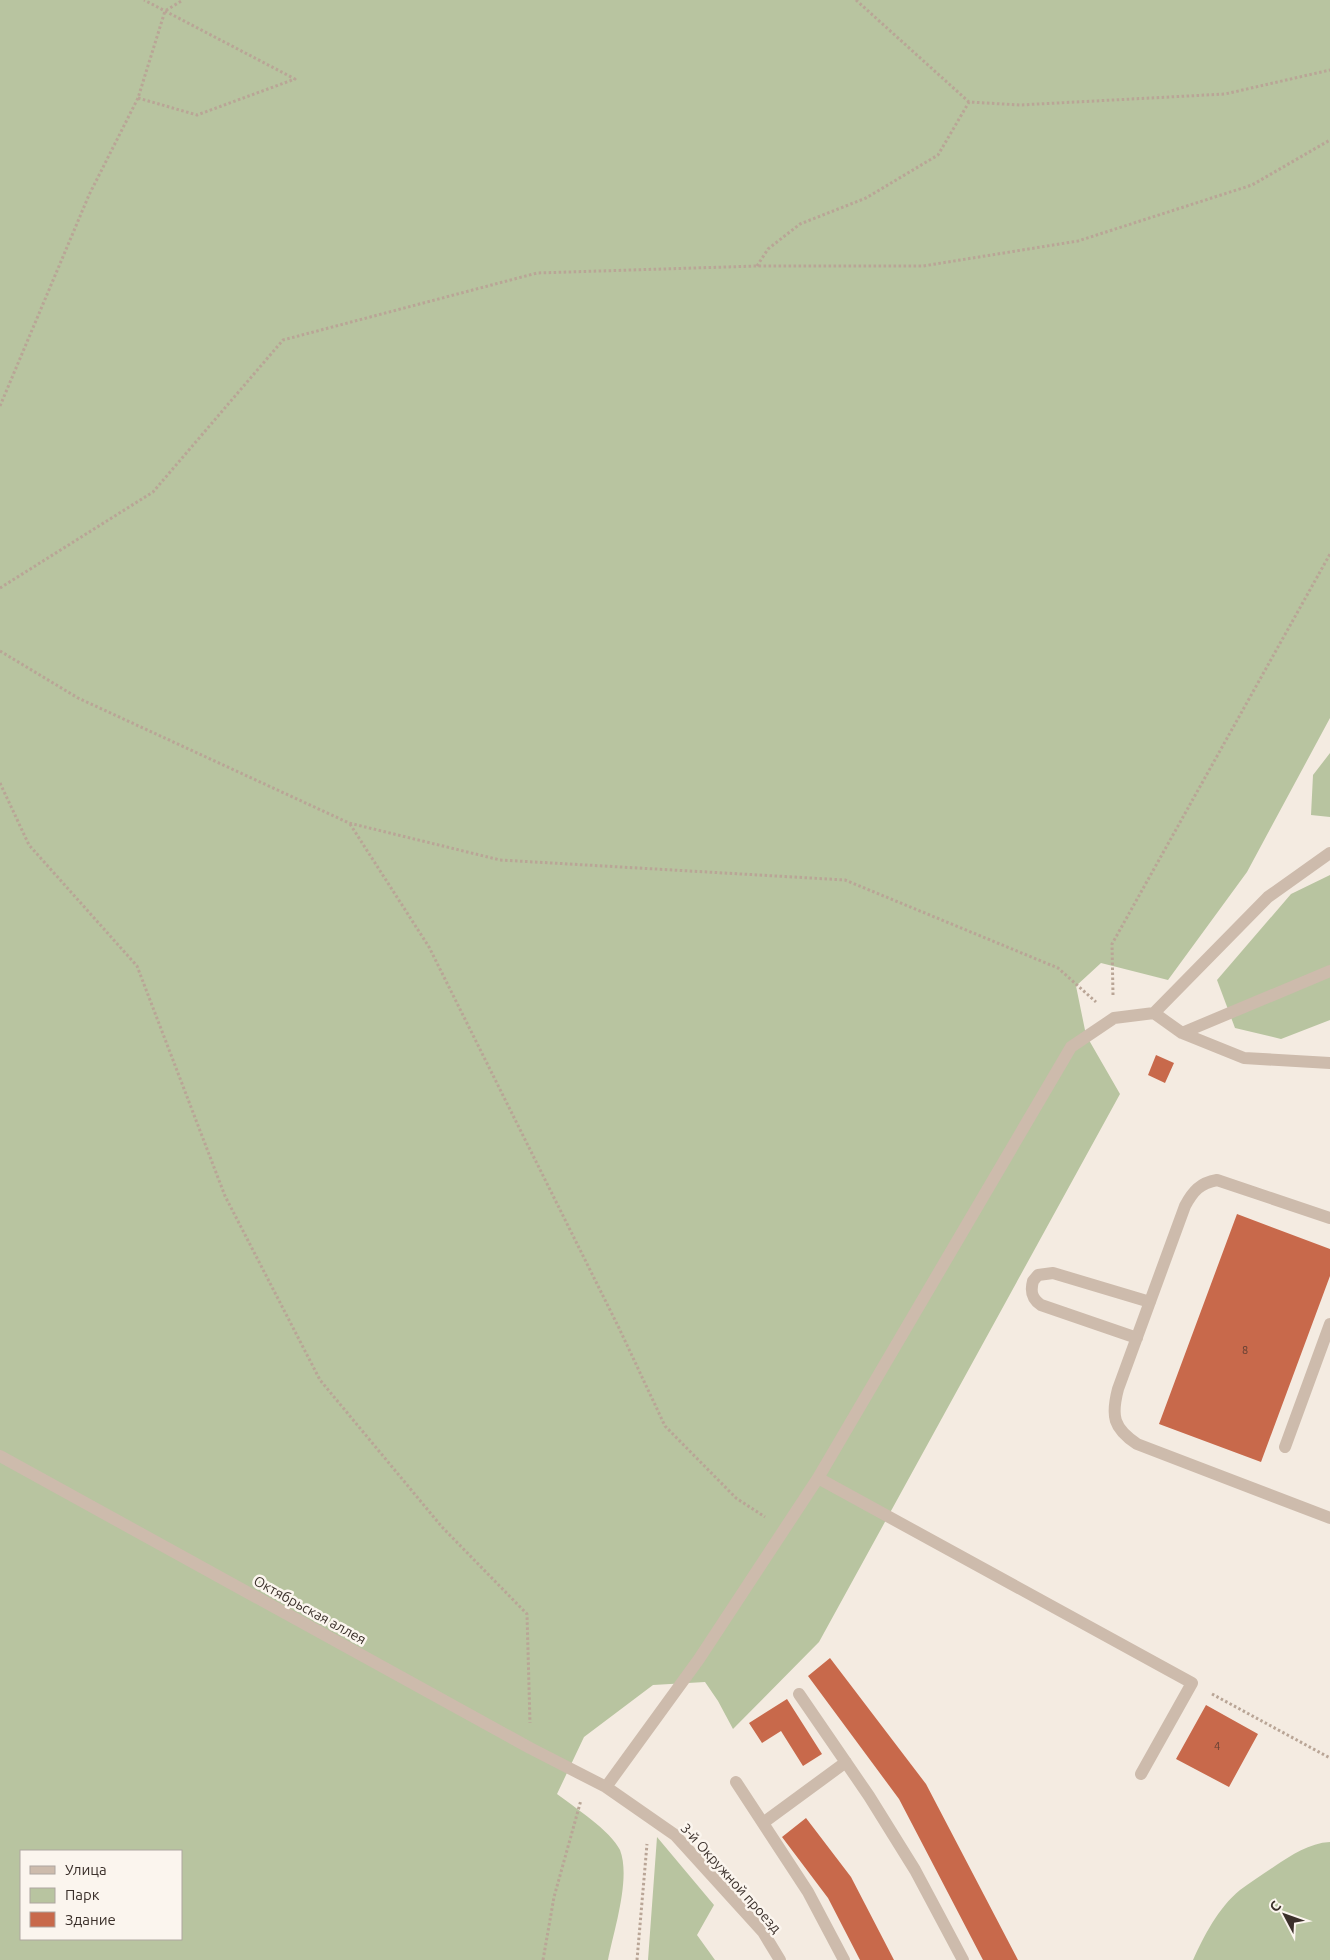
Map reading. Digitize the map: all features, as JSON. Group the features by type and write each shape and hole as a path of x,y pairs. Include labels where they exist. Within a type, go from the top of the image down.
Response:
{"street":[{"path":"606,1787 699,1659 818,1478 1071,1047 1114,1018 1154,1013 1268,897 1330,853"},
{"path":"1182,1033 1330,971"},
{"path":"1154,1013 1182,1033 1244,1058 1330,1063"},
{"path":"1330,1218 1217,1180 1207,1182 1198,1187 1186,1206 1114,1403 1118,1427 1137,1444 1330,1518"},
{"path":"1137,1338 1042,1305 1035,1301 1032,1294 1033,1281 1038,1275 1053,1273 1150,1302"},
{"path":"1285,1447 1330,1324"},
{"name":"Октябрьская аллея","path":"0,1456 530,1748 606,1787"},
{"path":"818,1478 1192,1683 1141,1774"},
{"path":"799,1694 846,1762 915,1870 962,1960"},
{"path":"762,1823 846,1762"},
{"path":"736,1782 808,1892 844,1960"},
{"name":"3-й Окружной проезд","path":"606,1787 675,1835 763,1932 780,1960"}],"path":[{"path":"138,98 197,115 296,79 144,0"},
{"path":"0,406 89,195 138,98 165,11 182,0"},
{"path":"856,0 969,102 1020,105 1225,94 1330,70"},
{"path":"757,266 768,249 800,224 866,198 938,155 969,102"},
{"path":"0,588 153,492 283,340 537,273 757,266 923,266 1078,241 1252,185 1330,140"},
{"path":"1114,1018 1112,944 1330,554"},
{"path":"0,652 78,698 349,823 500,860 845,880 1058,968 1114,1018"},
{"path":"0,783 29,845 137,966 225,1196 320,1380 442,1527 526,1614 530,1748"},
{"path":"349,823 429,948 619,1328 665,1426 736,1498 783,1530"},
{"path":"1192,1683 1330,1758"},
{"path":"543,1960 554,1897 587,1777"},
{"path":"637,1960 649,1817"}],"green space":[{"path":"0,0 1330,0 1330,718 1247,872 1168,980 1101,963 1076,986 1086,1035 1120,1094 819,1642 733,1729 705,1682 653,1685 584,1737 557,1794 601,1827 620,1850 624,1875 623,1889 608,1960 0,1960"},
{"path":"1330,753 1330,817 1311,815 1313,775"},
{"path":"1330,875 1330,1020 1281,1039 1235,1028 1217,980 1291,894"},
{"path":"657,1837 714,1905 697,1935 715,1960 648,1960"},
{"path":"1330,1842 1330,1960 1193,1960 1218,1914 1240,1890 1301,1850"}],"building":[{"path":"1156,1055 1174,1063 1165,1083 1148,1075"},
{"path":"1237,1214 1330,1249 1330,1276 1261,1462 1159,1424"},
{"path":"830,1658 926,1784 1018,1960 983,1960 899,1799 808,1676"},
{"path":"787,1699 822,1754 803,1766 781,1731 762,1743 749,1723"},
{"path":"1206,1705 1258,1734 1229,1787 1176,1759"},
{"path":"806,1818 851,1877 894,1960 860,1960 828,1898 782,1837"}]}
